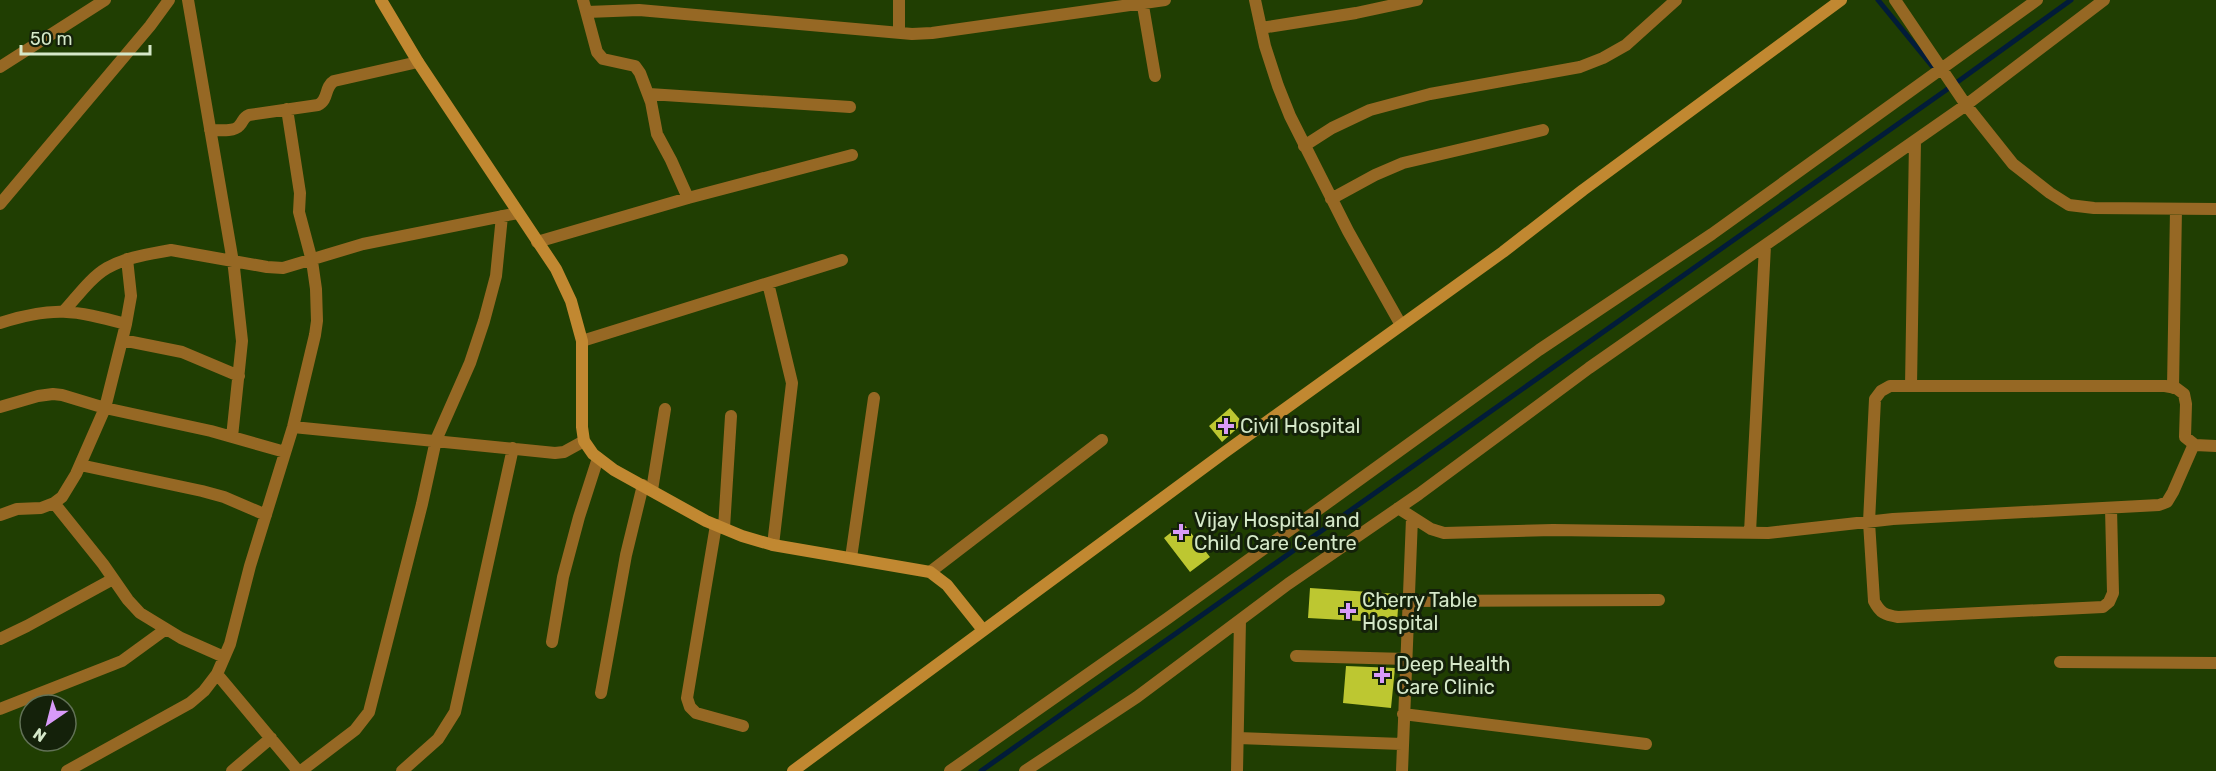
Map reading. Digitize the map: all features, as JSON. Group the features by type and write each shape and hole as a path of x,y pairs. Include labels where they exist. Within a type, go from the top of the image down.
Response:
{"street":[{"path":"0,67 105,0"},
{"path":"0,204 150,26 169,0"},
{"path":"188,0 233,261 242,341 232,437"},
{"path":"381,0 418,62 556,269 571,301 582,341 584,441 598,458 614,470 720,526 773,545 930,572 947,585 982,630"},
{"path":"898,33 899,0"},
{"path":"688,198 657,134 649,94 640,73 635,66 603,59 597,52 585,6 898,33 932,33 1165,0"},
{"path":"1255,0 1278,86 1304,146 1331,200 1401,325"},
{"path":"1261,28 1356,13 1418,0"},
{"path":"1304,146 1332,128 1370,110 1430,94 1580,67 1603,58 1626,45 1676,0"},
{"path":"793,771 1208,464 1503,252 1592,183 1841,0"},
{"path":"1894,0 1962,100 2013,164 2049,193 2069,205 2106,208 2216,209"},
{"path":"950,771 1168,618 1539,350 1712,234 2037,0"},
{"path":"1025,771 1137,697 1288,584 1398,508 1589,368 1915,141 1962,100 2104,0"},
{"path":"1142,2 1155,76"},
{"path":"210,130 234,129 244,117 249,115 322,103 328,86 334,81 418,62"},
{"path":"649,94 850,107"},
{"path":"67,771 190,702 204,691 217,674 230,644 250,566 293,427 317,321 312,261 299,212 300,193 287,109"},
{"path":"1331,200 1375,175 1403,163 1543,130"},
{"path":"1911,386 1915,141"},
{"path":"537,242 688,198 852,155"},
{"path":"2173,388 2176,209"},
{"path":"64,311 107,268 127,259 171,250 283,268 363,244 518,213"},
{"path":"217,674 300,771 355,730 369,712 436,440 470,363 484,321 496,276 502,216"},
{"path":"1750,532 1765,246"},
{"path":"0,515 17,509 41,508 54,503 62,497 80,465 105,408 126,324 131,296 127,259"},
{"path":"582,341 842,260"},
{"path":"768,283 792,383 790,417 773,545"},
{"path":"0,323 43,311 64,311 88,314 126,324"},
{"path":"122,340 182,352 239,376"},
{"path":"2110,508 2113,593 2109,602 2103,607 1976,614 1885,615 1874,601 1869,522 1875,399 1881,391 1890,386 2153,386 2173,388 2184,394 2186,437 2194,444 2216,446"},
{"path":"0,407 53,394 285,452"},
{"path":"851,558 874,398"},
{"path":"601,693 626,555 648,488 665,409"},
{"path":"731,416 720,526 687,698 690,707 696,713 743,726"},
{"path":"293,427 564,452 584,441"},
{"path":"930,572 1102,440"},
{"path":"1398,508 1431,529 1444,533 1553,530 1750,532 1789,531 1869,522 2158,505 2167,502 2194,444"},
{"path":"402,771 438,739 455,712 513,448"},
{"path":"552,642 563,576 598,458"},
{"path":"80,465 202,491 224,497 266,515"},
{"path":"54,503 140,613 166,629 224,657"},
{"path":"1402,771 1412,518"},
{"path":"0,639 113,579"},
{"path":"1408,601 1659,600"},
{"path":"1238,771 1240,620"},
{"path":"0,709 122,661 166,629"},
{"path":"1296,656 1406,659"},
{"path":"2060,662 2216,663"},
{"path":"1403,714 1646,744"},
{"path":"232,771 271,738"},
{"path":"1238,738 1402,744"}],"building":[{"path":"1230,408 1243,423 1222,442 1209,426"},
{"path":"1183,523 1210,557 1190,572 1164,538"},
{"path":"1310,588 1399,594 1397,623 1308,618"},
{"path":"1346,666 1395,668 1391,708 1343,703"}],"waterway":[{"path":"1878,0 1932,66"},
{"path":"981,771 2071,0"}],"place":[{"name":"Civil Hospital","path":"1226,426"},
{"name":"Vijay Hospital and Child Care Centre","path":"1181,532"},
{"name":"Cherry Table Hospital","path":"1348,611"},
{"name":"Deep Health Care Clinic","path":"1382,675"}]}
